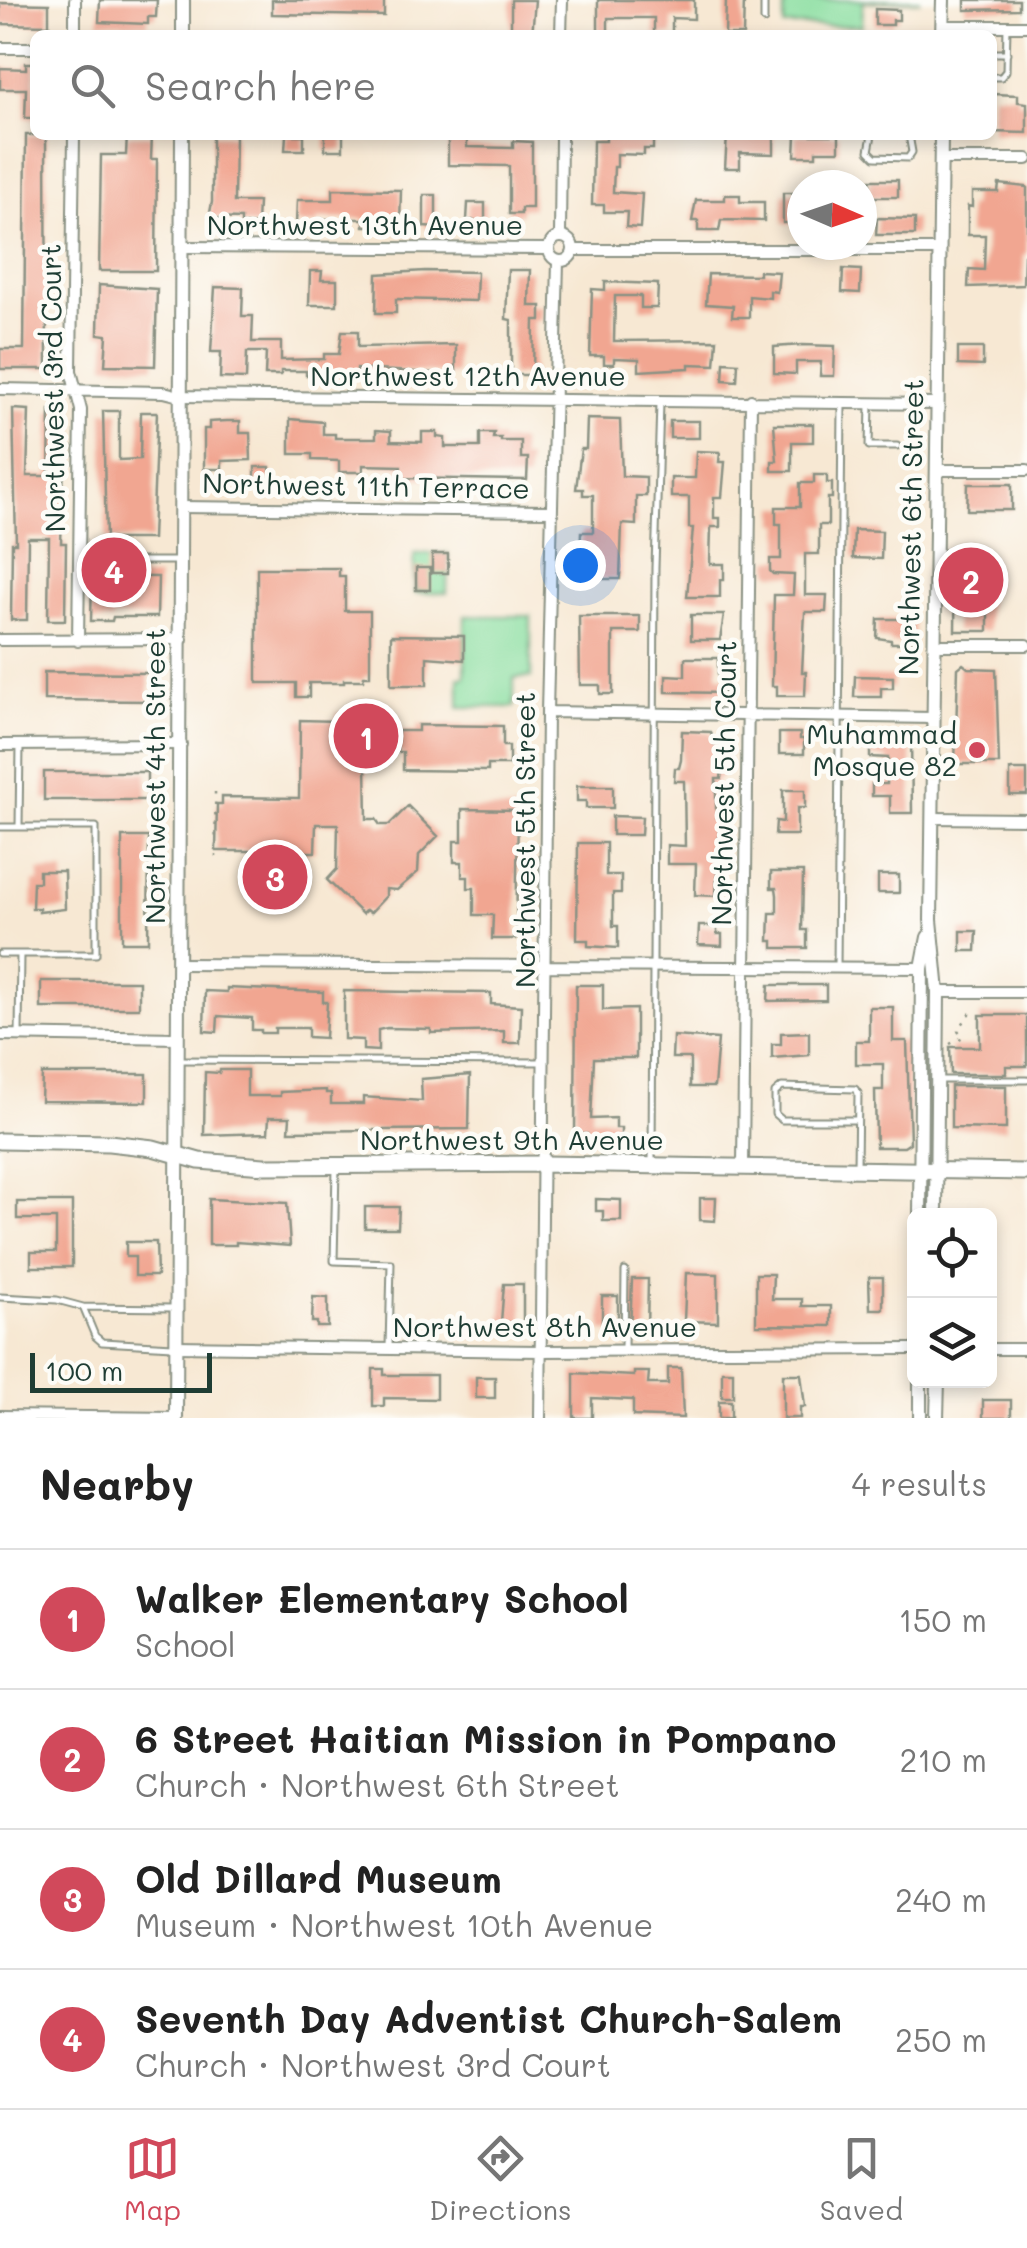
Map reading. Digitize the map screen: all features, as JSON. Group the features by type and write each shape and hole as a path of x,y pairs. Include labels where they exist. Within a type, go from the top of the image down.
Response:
{"main road":[{"name":"Northwest 9th Avenue","path":"0,1140 109,1143 153,1148 199,1161 264,1166 545,1164 1027,1172"}],"street":[{"path":"75,0 75,30"},
{"path":"183,30 184,0"},
{"path":"561,30 562,0"},
{"path":"942,0 942,30 1027,26"},
{"path":"0,48 30,48"},
{"name":"Northwest 3rd Court","path":"74,140 74,390 81,410 78,641"},
{"name":"Northwest 4th Street","path":"176,1418 182,140"},
{"path":"560,140 560,236"},
{"name":"Northwest 6th Street","path":"921,1208 936,1080 938,992 931,920 940,140"},
{"path":"940,159 1027,160"},
{"path":"560,236 571,242 573,250 570,257 558,261 548,248 560,236"},
{"name":"Northwest 13th Avenue","path":"181,247 548,248"},
{"path":"573,250 939,250"},
{"name":"Northwest 5th Street","path":"540,1418 547,712 558,261"},
{"name":"Northwest 12th Avenue","path":"0,389 164,392 180,396 937,404"},
{"name":"Northwest 5th Court","path":"743,1166 751,400"},
{"path":"937,470 1027,470"},
{"name":"Northwest 11th Terrace","path":"180,506 551,511"},
{"path":"0,640 182,639"},
{"path":"934,645 1027,645"},
{"path":"547,712 934,718"},
{"path":"0,744 181,744"},
{"path":"932,818 1027,818"},
{"name":"Northwest 6th Street","path":"931,920 922,968 928,1171 935,1208"},
{"path":"179,964 922,968"},
{"path":"938,992 1027,992"},
{"path":"0,1035 178,1038"},
{"name":"Northwest 8th Avenue","path":"176,1346 540,1351 907,1349"},
{"path":"997,1349 1027,1349"},
{"path":"920,1388 920,1418"},
{"path":"937,1418 938,1388"},
{"path":"0,1416 176,1418"}],"lane":[{"path":"764,0 764,20"},
{"path":"997,76 1004,75 1007,26"},
{"path":"997,53 1007,53"},
{"path":"871,140 870,151 875,157 908,158 912,152 910,140"},
{"path":"652,1166 655,568 660,400"},
{"path":"836,968 842,402"},
{"path":"870,402 870,446 897,446"},
{"path":"79,561 181,561"},
{"path":"19,828 20,744"},
{"path":"0,827 96,827 96,954 0,954"},
{"path":"19,1035 20,954"},
{"path":"178,1060 546,1062"},
{"path":"936,1080 1027,1080"},
{"path":"856,1169 858,1093 851,1087 782,1086 775,1093 775,1114 782,1120 857,1120"},
{"path":"336,1165 334,1261 391,1263 389,1349"},
{"path":"624,1351 625,1271"},
{"path":"0,1297 57,1300 83,1307 176,1308"},
{"path":"83,1307 94,1336 102,1342 176,1346"}],"path":[{"path":"215,792 216,858"},
{"path":"946,1046 963,1037 958,1030 961,1022 975,1007"}],"green space":[{"path":"784,0 921,0 863,2 862,26 784,26"},
{"path":"448,553 447,593 415,593 414,554"},
{"path":"465,616 531,616 531,677 514,678 514,707 459,707 459,677 465,677"}],"building":[{"path":"100,0 157,0 156,17 148,17 148,24 99,22"},
{"path":"272,0 384,0 384,16 272,14"},
{"path":"511,0 535,0 532,30 511,30"},
{"path":"598,0 694,0 694,19 672,18 672,30 654,30 654,18 608,18 608,30 598,30"},
{"path":"726,0 744,0 743,30 725,30"},
{"path":"965,0 1019,0 1019,9 965,10"},
{"path":"0,3 49,4 49,25 0,24"},
{"path":"875,9 899,10 899,20 893,20 893,25 875,25"},
{"path":"26,63 30,63 30,118 25,118 26,89 0,89 0,68 26,69"},
{"path":"997,94 1018,95 1018,102 1027,103 1027,133 997,132"},
{"path":"26,135 30,135 30,140 46,140 47,369 0,369 0,349 24,349"},
{"path":"127,140 152,140 151,159 157,159 156,271 99,271 101,155 126,155"},
{"path":"212,140 235,140 234,202 258,202 257,225 241,224 241,219 209,218"},
{"path":"286,140 304,140 304,150 285,150"},
{"path":"325,140 343,140 343,150 325,150"},
{"path":"448,140 467,140 467,147 513,148 513,141 532,142 532,208 521,208 521,214 509,214 509,166 448,165"},
{"path":"653,140 653,149 644,149 644,155 617,154 614,167 613,192 642,194 640,228 626,227 627,212 604,212 604,205 592,205 593,141"},
{"path":"727,140 774,140 774,154 740,153 740,168 725,168"},
{"path":"796,140 839,140 839,151 795,156"},
{"path":"877,180 898,180 898,197 877,197"},
{"path":"999,184 1027,187 1023,285 968,287 969,269 984,270 985,235 968,235 972,192 998,192"},
{"path":"333,189 401,190 400,226 364,226 364,219 318,219 317,224 296,224 297,200 333,200"},
{"path":"783,193 787,193 787,223 783,223"},
{"path":"424,195 436,195 436,228 424,227"},
{"path":"725,195 740,195 740,202 764,202 764,221 721,220 719,231 698,231 698,221 692,221 696,200 725,200"},
{"path":"468,203 485,203 485,221 467,220"},
{"path":"877,218 915,219 915,235 877,235"},
{"path":"843,269 861,270 860,293 842,292"},
{"path":"508,270 530,270 529,306 541,306 541,320 534,320 533,375 511,375 511,320 506,319"},
{"path":"310,271 322,271 321,280 337,280 337,305 309,305"},
{"path":"759,271 779,272 777,292 770,291 770,298 749,296 749,317 732,317 733,306 706,304 708,274 759,275"},
{"path":"477,272 476,301 396,299 396,313 376,313 377,274"},
{"path":"605,282 658,284 657,308 641,308 641,296 615,296 614,341 717,340 715,365 689,364 689,368 639,371 639,359 614,358 614,364 604,364 604,356 590,356 592,289 605,290"},
{"path":"99,285 157,289 155,366 105,365 107,335 98,334"},
{"path":"215,287 243,288 242,316 253,316 252,342 281,342 281,360 324,359 324,354 339,354 342,331 358,331 358,347 456,345 456,374 357,369 357,376 306,375 306,371 265,375 266,352 247,352 246,379 220,378 221,352 211,352"},
{"path":"835,346 834,376 820,376 821,362 796,362 796,374 774,373 774,347"},
{"path":"958,348 983,348 983,366 958,365"},
{"path":"724,362 738,363 737,381 723,380"},
{"path":"13,409 29,410 27,476 49,476 50,410 66,410 61,543 66,543 65,620 48,620 49,538 28,538 27,620 11,620 12,543 16,543"},
{"path":"103,411 119,411 119,460 140,459 141,412 157,412 152,539 106,539"},
{"path":"290,419 323,422 323,434 335,434 335,438 376,438 376,430 391,431 391,441 422,442 422,432 437,432 437,437 445,438 445,447 480,447 480,433 494,433 493,438 501,441 521,441 521,458 528,458 527,480 400,478 401,466 363,465 363,472 339,472 339,461 312,460 312,454 290,454"},
{"path":"587,419 620,420 622,476 646,477 646,496 636,496 636,525 622,524 620,579 579,579 581,532 593,532 593,495 583,495 583,489 576,489 581,449 586,449"},
{"path":"240,421 240,433 250,433 251,460 222,461 222,469 204,469 204,429 209,429 209,422"},
{"path":"670,421 699,421 699,438 670,438"},
{"path":"774,424 813,424 813,442 792,442 792,471 772,471 772,461 777,461"},
{"path":"696,451 720,452 719,462 725,462 722,497 714,497 714,518 720,518 720,527 711,527 710,564 724,564 720,597 687,597 693,528 689,528 689,497 671,497 671,478 695,478"},
{"path":"255,467 270,467 271,486 255,483"},
{"path":"814,475 827,475 827,483 832,483 832,498 828,498 828,525 819,525 819,554 805,554 805,595 827,595 826,612 805,612 805,696 777,696 777,686 772,686 774,595 793,595 794,575 770,571 770,559 781,559 781,524 776,524 776,507 800,507 800,483 814,483"},
{"path":"968,484 1012,484 1012,510 967,510"},
{"path":"854,530 882,531 881,559 853,558"},
{"path":"956,545 977,545 977,563 988,563 988,631 955,631"},
{"path":"432,554 448,554 448,573 432,573"},
{"path":"257,568 339,568 339,576 345,576 345,611 370,611 370,676 344,683 309,683 309,697 296,697 296,683 257,683"},
{"path":"416,568 430,568 430,590 416,590"},
{"path":"92,576 158,577 157,617 91,621"},
{"path":"691,615 724,615 720,640 691,640"},
{"path":"579,616 640,616 640,632 613,632 613,694 600,694 600,685 580,685"},
{"path":"878,619 914,619 914,643 891,643 877,638"},
{"path":"391,635 464,636 464,660 427,657 427,685 391,685"},
{"path":"685,658 718,658 718,676 726,676 726,693 666,692 666,675 685,676"},
{"path":"963,664 968,668 996,669 999,764 955,764 958,668"},
{"path":"44,672 149,673 149,701 44,700"},
{"path":"855,676 893,677 893,688 881,688 881,697 854,697"},
{"path":"337,713 365,713 367,819 389,825 408,806 438,836 419,855 418,872 397,890 386,889 386,896 370,913 366,910 362,914 327,880 337,869 338,824 316,824 315,852 298,852 298,890 262,890 262,895 251,895 251,851 216,851 217,804 222,804 222,797 299,798 300,720 337,721"},
{"path":"418,725 503,726 503,746 509,746 509,765 488,765 488,771 403,770 403,752 397,752 398,731 418,731"},
{"path":"682,731 711,732 714,744 724,744 721,779 716,779 716,817 723,817 716,896 695,895 696,864 667,864 667,845 685,846 684,781 674,781 675,768 679,768 681,760"},
{"path":"779,733 800,733 804,754 779,754"},
{"path":"911,737 912,813 890,813 890,796 872,796 872,784 887,784 888,758 870,757 870,739"},
{"path":"1010,770 1027,770 1027,795 1010,795"},
{"path":"44,772 147,772 147,800 44,800"},
{"path":"577,786 613,786 613,808 586,808 586,801 577,801"},
{"path":"783,790 805,790 805,808 797,808 797,835 775,835 776,821 783,822"},
{"path":"462,809 518,810 516,939 492,939 493,915 474,915 474,888 468,888 468,877 462,877 462,862 454,862 454,841 462,841"},
{"path":"612,816 642,817 641,835 612,835"},
{"path":"122,837 149,837 148,942 122,942"},
{"path":"578,843 606,843 606,875 621,875 621,893 613,893 618,948 588,946 588,940 577,940"},
{"path":"39,871 64,871 65,909 39,912 39,908 32,908 33,882 39,882"},
{"path":"771,872 803,872 802,930 807,930 807,948 773,948 773,941 769,941 770,913 777,913"},
{"path":"878,875 899,875 899,893 878,893"},
{"path":"699,926 717,926 722,946 698,945"},
{"path":"961,931 977,931 976,951 961,951"},
{"path":"41,981 139,981 139,1008 41,1008"},
{"path":"576,985 603,985 603,1010 636,1009 636,1058 594,1058 591,1119 616,1118 621,1139 587,1139 587,1134 575,1134"},
{"path":"769,985 826,985 826,1000 768,1001"},
{"path":"227,988 323,992 323,1002 327,1002 325,1038 308,1037 308,1028 275,1028 275,1033 261,1033 252,1030 252,1018 218,1016 217,1032 204,1031 205,991 227,992"},
{"path":"344,991 491,993 491,1004 521,1006 520,1043 504,1043 504,1031 431,1033 431,1029 387,1028 378,1030 378,1051 363,1050 363,1040 344,1039"},
{"path":"869,1007 893,1007 893,1041 907,1041 910,1143 904,1147 876,1147 875,1090 883,1090 883,1064 856,1064 856,1041 869,1041"},
{"path":"980,1015 1027,1015 1027,1066 1006,1066 1006,1074 951,1074 950,1047 980,1047"},
{"path":"809,1032 809,1055 772,1058 772,1044 781,1044 781,1033"},
{"path":"673,1036 718,1039 714,1087 690,1087 690,1058 672,1058"},
{"path":"247,1070 247,1096 326,1090 331,1093 331,1104 363,1104 363,1097 422,1101 421,1079 470,1075 469,1129 289,1131 290,1117 269,1117 268,1133 204,1135 205,1072"},
{"path":"42,1074 147,1074 147,1102 41,1101"},
{"path":"951,1086 1006,1086 1006,1129 951,1128"},
{"path":"700,1198 716,1198 715,1221 700,1220"},
{"path":"209,1199 287,1203 290,1246 236,1242 209,1245"},
{"path":"596,1199 621,1200 621,1221 603,1221 603,1211 596,1211"},
{"path":"17,1202 72,1202 72,1267 31,1267 31,1252 56,1252 56,1219 17,1219"},
{"path":"365,1207 399,1207 398,1228 365,1228"},
{"path":"126,1242 156,1242 157,1276 135,1276 135,1257 126,1257"},
{"path":"686,1273 718,1274 718,1322 684,1321"},
{"path":"756,1274 773,1274 772,1299 802,1299 802,1306 831,1306 831,1326 756,1325"},
{"path":"869,1277 883,1277 883,1309 870,1309"},
{"path":"632,1279 648,1279 647,1332 630,1331"},
{"path":"504,1284 523,1284 523,1323 501,1322"},
{"path":"602,1296 618,1296 618,1331 602,1331"},
{"path":"313,1297 328,1298 328,1327 317,1327 317,1322 312,1322"},
{"path":"668,1368 681,1368 683,1418 633,1416 633,1400 592,1398 592,1418 574,1418 574,1373 634,1376 634,1372 649,1372 648,1384 668,1384"},
{"path":"373,1369 384,1369 384,1375 436,1375 436,1399 384,1398 384,1406 373,1406"},
{"path":"722,1371 733,1371 733,1397 722,1397"},
{"path":"783,1374 801,1374 805,1407 800,1407 800,1418 783,1418"},
{"path":"476,1377 495,1377 495,1398 476,1398"},
{"path":"983,1400 1011,1400 1011,1418 983,1418"},
{"path":"719,1401 731,1401 731,1418 719,1418"}],"place":[{"name":"Seventh Day Adventist Church-Salem","path":"114,570"},
{"name":"6 Street Haitian Mission in Pompano","path":"971,580"},
{"name":"Walker Elementary School","path":"366,736"},
{"name":"Muhammad Mosque 82","path":"977,750"},
{"name":"Old Dillard Museum","path":"275,877"}]}
